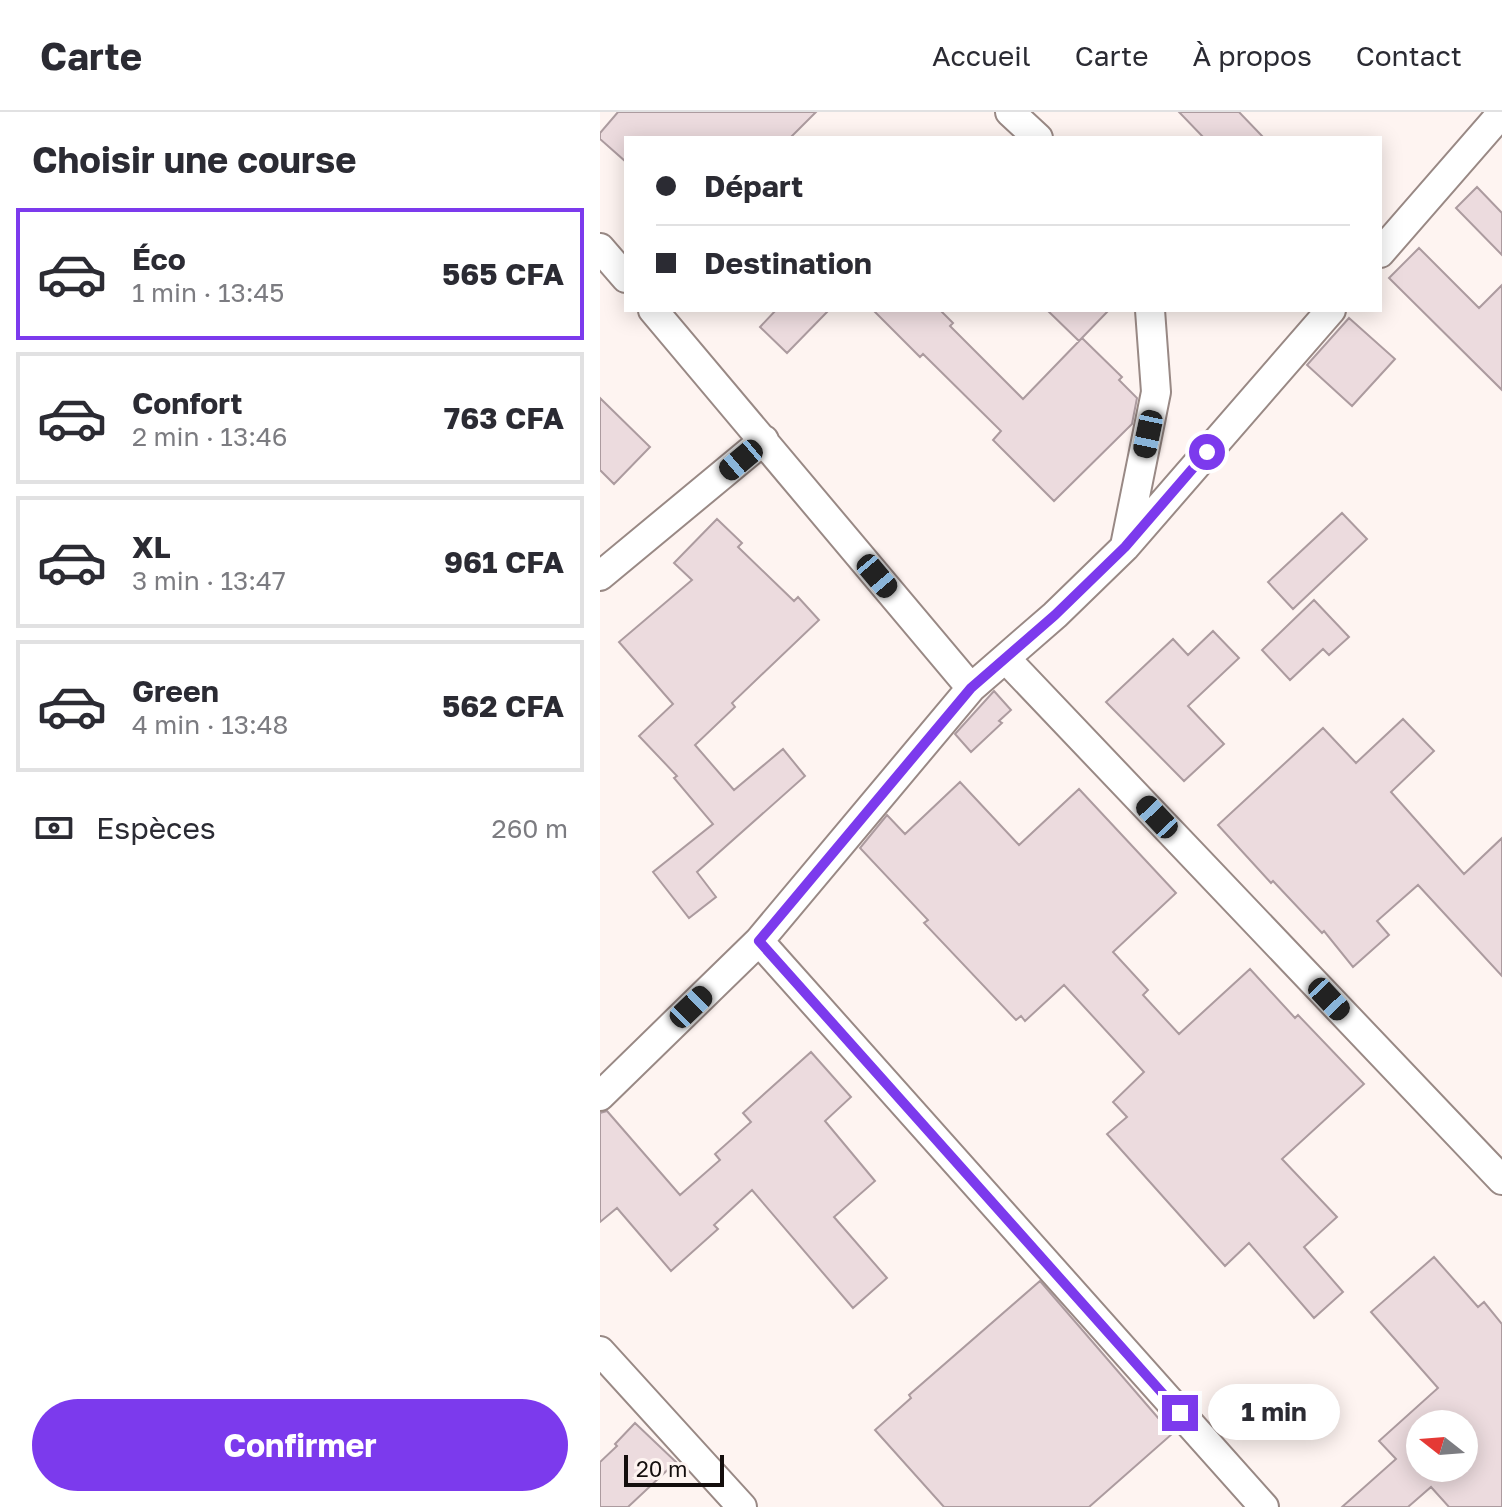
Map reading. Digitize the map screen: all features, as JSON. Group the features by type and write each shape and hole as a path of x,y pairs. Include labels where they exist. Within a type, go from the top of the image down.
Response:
{"street":[{"path":"1010,112 1036,136"},
{"path":"1382,251 1502,113"},
{"path":"600,248 624,276"},
{"path":"655,312 971,688"},
{"path":"1125,547 1156,392 1150,312"},
{"path":"600,1096 759,941 971,688 1055,615 1125,547 1329,312"},
{"path":"600,576 764,440"},
{"path":"1006,659 1502,1180"},
{"path":"759,941 1264,1507"},
{"path":"600,1351 742,1507"}],"building":[{"path":"618,112 816,112 792,136 624,136 624,160 600,139 600,133"},
{"path":"1179,112 1239,112 1262,136 1202,136"},
{"path":"1477,187 1502,213 1502,255 1456,208"},
{"path":"1419,248 1479,308 1502,285 1502,390 1389,278"},
{"path":"774,312 827,312 787,353 760,327"},
{"path":"875,312 942,312 953,323 950,326 1023,399 1082,338 1122,377 1119,380 1137,398 1132,424 1054,501 993,440 1001,431 923,354 920,357"},
{"path":"1049,312 1107,312 1079,341"},
{"path":"1349,318 1395,359 1352,406 1307,365"},
{"path":"600,398 650,447 614,484 600,470"},
{"path":"1342,513 1367,539 1293,609 1268,582"},
{"path":"717,519 742,543 738,547 794,601 798,597 819,620 732,703 735,707 695,745 734,790 783,749 805,776 697,872 716,897 689,918 653,872 713,824 674,778 677,776 639,736 673,704 619,642 692,580 674,563"},
{"path":"1314,600 1349,637 1329,655 1323,649 1290,680 1262,650"},
{"path":"1213,631 1239,658 1188,706 1224,744 1184,781 1106,702 1173,639 1188,655"},
{"path":"994,691 1011,710 999,721 1002,723 971,752 955,734"},
{"path":"1403,719 1434,751 1391,792 1464,874 1502,838 1502,976 1418,885 1377,921 1389,935 1353,967 1324,931 1322,933 1273,881 1271,883 1218,825 1323,728 1356,763"},
{"path":"960,782 1019,845 1079,789 1176,893 1113,952 1148,990 1143,995 1179,1034 1250,969 1295,1018 1298,1015 1364,1084 1282,1159 1337,1217 1304,1247 1343,1292 1314,1318 1249,1243 1225,1266 1107,1134 1127,1117 1113,1102 1144,1072 1064,985 1025,1021 1021,1016 1016,1020 924,923 928,920 860,848 887,815 905,834"},
{"path":"811,1052 851,1097 825,1121 875,1181 834,1217 887,1278 853,1308 752,1190 714,1225 718,1229 671,1271 617,1208 600,1222 600,1113 607,1111 680,1195 720,1160 715,1154 751,1122 743,1113"},
{"path":"1434,1257 1478,1307 1484,1302 1502,1324 1502,1507 1449,1507 1431,1487 1408,1507 1342,1507 1396,1459 1379,1441 1406,1417 1406,1482 1478,1482 1478,1410 1414,1410 1438,1388 1371,1312"},
{"path":"1040,1281 1172,1434 1089,1507 944,1507 875,1430 911,1398 909,1395"},
{"path":"635,1423 676,1462 628,1507 600,1507 600,1462"}],"route":[{"path":"1180,1413 759,941 971,688 1055,615 1125,547 1207,452"}]}
